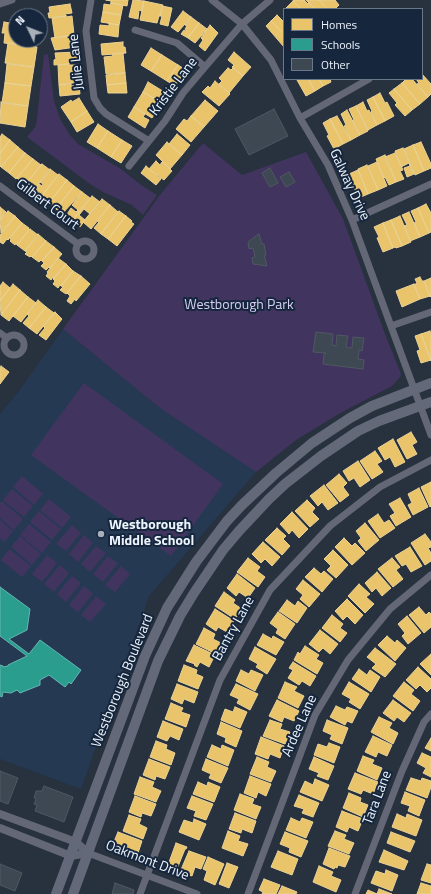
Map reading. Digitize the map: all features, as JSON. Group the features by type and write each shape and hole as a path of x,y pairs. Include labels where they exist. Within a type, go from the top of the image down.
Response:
{"main road":[{"name":"Westborough Boulevard","path":"56,894 135,681 155,632 181,585 211,541 227,521 258,489 312,443 350,418 372,406 431,383"},
{"name":"Westborough Boulevard","path":"73,894 158,661 180,616 223,550 239,530 269,499 285,484 321,456 358,431 379,421 431,402"}],"street":[{"path":"0,4 12,0"},
{"name":"Julie Lane","path":"91,0 86,32 94,98 106,114 149,141"},
{"name":"Galway Drive","path":"212,0 242,24 271,60 300,118 328,165 352,220 431,435"},
{"name":"Kristie Lane","path":"129,166 165,121 183,93 205,67 242,24 270,0"},
{"path":"135,30 177,43 205,67"},
{"path":"300,118 367,80"},
{"path":"352,220 431,184"},
{"name":"Gilbert Court","path":"0,186 78,244"},
{"path":"391,326 431,312"},
{"path":"0,333 7,338"},
{"name":"Bantry Lane","path":"140,894 220,680 270,590 330,526 380,487 431,460"},
{"name":"Ardee Lane","path":"248,894 315,715 353,654 390,609 431,575"},
{"name":"Tara Lane","path":"355,894 402,771 424,722 431,714"},
{"path":"0,814 76,842 88,853"},
{"path":"0,828 71,856 88,853"},
{"name":"Oakmont Drive","path":"88,853 197,894"}],"shaded area":[{"name":"Westborough Middle School","path":"63,329 160,408 256,472 149,596 81,789 0,759 0,414 19,391"}],"green space":[{"path":"48,54 54,101 60,119 70,135 78,144 121,169 141,185 157,195 143,215 132,205 103,192 90,184 27,137 36,126 44,55"},
{"name":"Westborough Park","path":"203,143 242,175 306,152 343,219 401,374 392,386 342,412 296,440 256,472 160,408 63,329 160,195"},
{"path":"84,383 223,484 171,556 31,455"},
{"path":"22,476 43,494 34,505 13,487"},
{"path":"12,489 33,506 24,517 3,500"},
{"path":"49,499 71,517 62,528 40,510"},
{"path":"2,501 23,519 14,530 0,518 0,503"},
{"path":"39,511 61,529 52,540 30,522"},
{"path":"0,520 13,531 4,542 0,538"},
{"path":"29,524 51,542 42,553 20,535"},
{"path":"72,525 81,533 66,551 56,544"},
{"path":"84,535 93,543 78,562 69,554"},
{"path":"20,536 41,554 32,565 11,547"},
{"path":"96,546 106,553 90,572 81,564"},
{"path":"9,549 31,566 22,577 1,560"},
{"path":"47,555 57,563 42,582 32,574"},
{"path":"108,556 118,563 103,582 93,574"},
{"path":"60,565 69,573 54,592 44,584"},
{"path":"121,566 130,574 115,592 105,585"},
{"path":"72,576 81,583 66,602 57,594"},
{"path":"84,586 93,594 78,612 69,605"},
{"path":"96,596 106,604 90,622 81,615"}],"building: Homes":[{"path":"106,0 128,0 127,6 111,3 111,1"},
{"path":"133,0 144,1 142,11 139,10 138,19 129,17"},
{"path":"304,0 308,4 309,2 314,8 300,8 293,1"},
{"path":"306,0 319,0 327,8 314,8"},
{"path":"319,0 335,0 339,5 336,8 327,8"},
{"path":"144,1 163,5 157,23 140,20"},
{"path":"293,1 300,8 286,8"},
{"path":"111,3 123,5 121,15 103,12 104,4 110,5"},
{"path":"70,4 72,13 65,14 66,16 49,18 49,7"},
{"path":"162,6 172,8 168,26 160,24"},
{"path":"183,11 191,17 178,32 171,27"},
{"path":"103,12 121,15 119,25 101,22"},
{"path":"277,15 283,21 283,33 271,21"},
{"path":"72,16 74,35 55,38 52,18"},
{"path":"191,17 199,23 188,38 181,34 184,30 187,30 185,29 187,26 185,25"},
{"path":"271,21 283,33 283,46 266,26"},
{"path":"4,22 8,23 8,43 4,43 5,33 2,33"},
{"path":"109,23 119,25 118,37 99,34 100,25 109,26"},
{"path":"199,23 207,29 195,43 188,38"},
{"path":"210,25 218,33 205,51 199,46 203,40 201,38"},
{"path":"67,36 67,39 75,38 76,47 55,50 51,38"},
{"path":"123,42 123,47 125,47 126,53 102,55 101,44"},
{"path":"8,43 8,48 37,48 34,67 5,63"},
{"path":"151,48 162,55 151,71 141,65"},
{"path":"77,52 78,60 69,61 69,64 54,65 54,60 56,59 55,53"},
{"path":"234,52 251,67 243,76 232,67 234,65 228,60"},
{"path":"123,53 125,73 106,74 104,57 113,56 112,54"},
{"path":"162,55 178,65 167,81 151,71"},
{"path":"7,64 34,67 31,86 5,83"},
{"path":"58,65 77,65 79,82 59,85"},
{"path":"178,65 186,70 175,86 167,81"},
{"path":"228,68 231,70 233,68 243,76 229,93 219,84 222,81 219,78"},
{"path":"125,73 126,83 107,85 106,75"},
{"path":"423,75 431,84 431,94 428,97 417,84 419,83 417,80 423,80"},
{"path":"297,80 309,80 315,91 306,96"},
{"path":"309,80 320,80 323,86 315,91"},
{"path":"320,80 330,80 331,82 323,86"},
{"path":"405,80 413,80 428,97 420,104 402,83"},
{"path":"215,81 230,94 219,106 202,92 208,86 210,88"},
{"path":"148,82 166,93 161,101 143,92"},
{"path":"5,83 31,86 28,106 2,103"},
{"path":"126,83 127,93 108,93 107,85"},
{"path":"402,83 420,104 412,110 394,89"},
{"path":"71,84 71,86 79,85 80,94 60,96 59,85"},
{"path":"394,89 412,110 405,116 395,105 397,103 389,93"},
{"path":"143,92 161,103 152,118 134,107"},
{"path":"380,93 385,103 387,102 394,116 385,121 373,97"},
{"path":"373,97 385,121 377,125 367,100"},
{"path":"79,98 87,111 71,122 61,107 71,100 72,102"},
{"path":"205,100 218,111 204,127 191,116"},
{"path":"1,102 28,106 25,127 0,123"},
{"path":"363,102 367,111 369,110 377,125 368,130 356,106"},
{"path":"356,106 368,131 360,135 352,121 354,120 349,109"},
{"path":"134,107 145,114 143,117 149,120 145,128 128,117"},
{"path":"347,110 360,135 351,140 344,126 346,125 341,114"},
{"path":"87,111 94,122 77,132 71,122"},
{"path":"191,116 204,127 191,142 176,129 184,119 187,121"},
{"path":"337,116 351,140 343,144 330,119"},
{"path":"330,119 343,144 334,149 327,136 329,135 323,123"},
{"path":"98,124 108,131 97,148 87,142"},
{"path":"108,131 122,140 111,157 97,148"},
{"path":"2,134 10,140 0,153 0,137"},
{"path":"177,134 190,145 182,155 169,144"},
{"path":"10,140 18,147 1,167 0,153"},
{"path":"122,140 132,146 121,163 111,157"},
{"path":"167,142 182,155 170,169 156,155"},
{"path":"421,142 431,164 431,168 424,171 413,145"},
{"path":"413,145 424,171 415,175 404,149"},
{"path":"18,147 25,153 9,173 1,167"},
{"path":"403,148 414,174 407,177 404,168 410,166 409,163 401,167 395,151"},
{"path":"25,153 33,159 16,179 9,173"},
{"path":"395,153 403,170 400,171 404,179 396,182 385,157"},
{"path":"385,155 396,182 389,185 385,177 384,178 376,159"},
{"path":"33,159 41,165 25,185 17,178"},
{"path":"156,161 160,165 162,162 172,171 164,180 149,169"},
{"path":"377,162 387,186 378,190 368,166"},
{"path":"42,164 50,170 33,191 25,185"},
{"path":"367,165 378,190 368,194 358,169"},
{"path":"146,166 161,179 156,185 141,173"},
{"path":"50,169 58,175 41,197 33,191 39,184 42,186 43,184 40,182"},
{"path":"358,170 368,194 361,197 357,189 355,190 349,174"},
{"path":"59,174 67,180 49,203 41,197"},
{"path":"67,180 74,186 56,209 49,203"},
{"path":"74,186 82,192 62,214 56,209"},
{"path":"82,192 90,198 72,221 66,216 71,208 76,212 78,210 72,205"},
{"path":"92,196 100,202 90,214 84,209 79,215 85,220 80,227 72,221"},
{"path":"102,199 110,205 91,229 83,222"},
{"path":"426,204 431,213 431,232 429,233 418,208"},
{"path":"110,205 118,212 101,234 94,228 99,222 97,221"},
{"path":"0,207 6,212 0,220"},
{"path":"418,208 429,233 420,237 411,211"},
{"path":"8,211 15,216 1,233 0,220"},
{"path":"119,211 126,216 108,239 101,234"},
{"path":"409,212 420,237 410,241 404,226 407,225 402,215"},
{"path":"15,216 22,223 3,244 0,242 0,235"},
{"path":"126,216 134,224 117,246 108,239"},
{"path":"400,216 411,242 402,246 391,220"},
{"path":"391,220 402,246 396,248 393,248 383,223"},
{"path":"22,223 29,228 29,230 17,245 16,243 15,245 10,241 10,238"},
{"path":"383,223 393,248 383,252 377,238 379,237 374,227"},
{"path":"30,229 38,235 25,251 17,245"},
{"path":"38,234 46,241 32,257 30,257 25,254 27,252 25,251"},
{"path":"46,241 54,247 42,261 41,260 39,262 32,257"},
{"path":"54,247 62,254 50,268 49,267 46,270 41,266 44,263 42,261"},
{"path":"58,258 66,264 51,280 46,276 48,273 47,272"},
{"path":"66,264 73,271 58,288 53,284 55,281 53,279"},
{"path":"73,271 81,276 66,294 60,290 63,287 61,286"},
{"path":"81,276 90,284 76,301 75,299 71,304 67,301 70,296 67,293"},
{"path":"420,277 422,281 424,281 430,296 420,299 414,285 417,283 415,279"},
{"path":"431,278 431,296 430,297 424,281"},
{"path":"3,282 10,288 0,301 0,286"},
{"path":"13,284 20,290 1,315 0,301"},
{"path":"414,284 420,299 402,307 396,291"},
{"path":"20,290 28,297 9,321 1,315"},
{"path":"28,297 36,303 21,322 13,316"},
{"path":"38,300 46,307 29,328 23,323 29,316 27,314"},
{"path":"46,307 54,313 37,334 29,328"},
{"path":"55,312 62,319 46,340 39,335 45,328 43,326"},
{"path":"430,331 431,335 431,361 421,334"},
{"path":"421,334 431,360 421,363 417,351 420,350 415,336"},
{"path":"1,366 9,372 0,384 0,368"},
{"path":"411,432 417,442 412,445 417,454 407,459 397,440"},
{"path":"393,439 405,462 395,467 390,457 385,460 378,448"},
{"path":"375,451 382,461 377,464 383,472 372,479 360,461"},
{"path":"358,461 370,480 360,487 354,478 349,481 343,471"},
{"path":"339,474 347,483 343,487 349,495 340,502 326,485"},
{"path":"431,482 431,506 430,507 421,487"},
{"path":"324,485 338,503 328,510 322,502 318,506 310,496"},
{"path":"419,488 428,507 413,515 408,505 412,503 408,494"},
{"path":"400,498 411,517 396,526 390,516 395,513 389,504"},
{"path":"307,500 315,508 312,512 319,519 310,527 295,511"},
{"path":"292,512 308,529 299,538 292,530 289,534 280,524"},
{"path":"378,514 384,523 389,520 395,528 380,538 368,521"},
{"path":"365,523 379,540 366,551 358,541 361,538 356,531"},
{"path":"277,528 286,536 283,539 290,546 282,555 265,540"},
{"path":"425,534 431,542 431,547 428,548 431,553 431,561 425,565 411,543"},
{"path":"344,538 352,546 355,543 365,553 352,565 335,547"},
{"path":"263,542 280,557 272,566 265,559 261,563 252,554"},
{"path":"410,547 422,566 411,572 406,564 402,566 395,556"},
{"path":"333,550 348,565 336,578 327,570 331,566 324,559"},
{"path":"248,558 260,567 257,571 265,577 258,587 237,572"},
{"path":"392,558 400,567 396,570 403,579 393,587 378,569"},
{"path":"314,568 321,574 324,571 333,579 322,592 305,577"},
{"path":"377,572 391,588 382,596 376,588 372,592 365,583"},
{"path":"237,574 255,588 248,598 239,592 236,596 227,588"},
{"path":"303,580 320,594 309,607 300,599 303,595 296,589"},
{"path":"359,584 370,594 366,597 374,604 365,613 348,596"},
{"path":"224,592 235,600 233,603 242,609 235,619 215,606"},
{"path":"347,599 363,615 355,624 347,616 343,620 335,611"},
{"path":"287,600 295,606 298,601 307,608 297,623 279,611"},
{"path":"419,607 426,615 429,612 431,614 431,627 424,633 409,615"},
{"path":"215,609 234,621 227,632 218,627 216,631 206,624"},
{"path":"278,612 295,624 285,639 276,633 278,629 270,623"},
{"path":"332,615 343,624 340,628 347,633 340,642 322,628"},
{"path":"407,616 421,633 408,644 402,636 405,633 398,624"},
{"path":"204,628 215,634 213,639 221,643 216,654 196,644"},
{"path":"320,630 338,644 330,654 323,648 319,652 309,644"},
{"path":"263,634 272,639 273,636 284,642 276,655 257,645"},
{"path":"387,636 395,643 397,640 406,648 395,661 378,645"},
{"path":"194,645 215,655 209,667 200,662 197,667 194,665 195,664 186,661"},
{"path":"305,646 319,655 316,659 323,663 317,674 294,660 298,652 300,654"},
{"path":"255,647 276,659 267,674 256,667 258,664 249,659"},
{"path":"375,648 396,664 385,677 372,668 376,664 367,657"},
{"path":"431,654 431,675 420,664"},
{"path":"293,662 316,676 310,686 302,681 299,685 288,678 293,670 289,668"},
{"path":"184,665 197,670 196,674 203,677 198,689 178,681"},
{"path":"418,667 431,679 431,688 427,692 420,685 416,689 406,680"},
{"path":"359,669 367,675 370,670 380,677 371,692 352,679"},
{"path":"241,670 249,674 251,670 263,675 255,691 236,681"},
{"path":"285,682 297,687 294,691 304,696 298,708 278,698"},
{"path":"349,682 369,694 360,709 349,702 351,699 342,694"},
{"path":"404,682 414,690 411,694 420,701 413,711 393,696"},
{"path":"177,684 198,692 194,703 184,699 182,704 171,699"},
{"path":"236,684 258,694 250,710 237,703 239,699 230,695"},
{"path":"277,700 299,711 294,721 284,717 282,722 269,716"},
{"path":"393,700 411,713 404,722 397,717 394,721 383,713"},
{"path":"171,703 183,708 181,712 190,715 186,727 165,719"},
{"path":"336,706 345,710 347,707 358,711 352,723 347,721 345,725 330,717"},
{"path":"235,707 247,712 240,728 221,720 225,709 233,712"},
{"path":"379,717 392,723 389,728 398,733 393,744 371,732"},
{"path":"270,720 282,724 280,729 290,732 285,744 263,736"},
{"path":"327,720 348,728 342,744 330,739 332,735 323,731"},
{"path":"163,721 183,729 179,740 170,736 167,741 157,737"},
{"path":"221,722 242,731 236,747 225,742 226,738 217,734"},
{"path":"373,736 392,745 387,756 378,752 376,757 365,752"},
{"path":"261,737 284,746 280,758 270,754 268,759 255,754"},
{"path":"431,738 431,751 425,748"},
{"path":"156,741 167,745 166,749 175,753 171,765 150,757"},
{"path":"329,743 340,747 334,763 314,755 318,744 327,747"},
{"path":"212,745 221,749 222,745 234,750 228,766 207,757"},
{"path":"422,753 431,757 431,777 423,773 426,768 417,763"},
{"path":"363,756 374,760 372,764 382,768 377,780 357,771"},
{"path":"257,757 269,762 267,767 276,771 271,782 250,774"},
{"path":"314,757 334,766 328,780 317,776 319,773 309,769"},
{"path":"149,759 170,767 165,779 156,776 155,780 143,775"},
{"path":"206,759 228,768 221,783 209,778 211,774 202,770"},
{"path":"355,773 378,782 373,794 363,790 361,794 348,789"},
{"path":"250,776 271,784 266,796 258,792 256,798 244,793"},
{"path":"140,777 154,782 152,787 161,791 156,802 134,794"},
{"path":"411,778 421,781 422,778 431,781 431,787 427,798 406,790"},
{"path":"315,779 329,785 322,801 300,792 305,781 313,785"},
{"path":"198,782 207,786 208,782 220,787 214,802 193,794"},
{"path":"405,792 425,800 419,816 408,811 410,806 401,803"},
{"path":"349,793 361,798 360,802 368,805 363,817 343,808"},
{"path":"240,794 254,799 252,804 261,807 256,819 234,810"},
{"path":"299,795 319,803 313,817 302,813 304,809 294,806"},
{"path":"135,796 156,804 151,816 142,813 141,817 129,812"},
{"path":"192,796 213,804 206,820 194,816 196,811 187,808"},
{"path":"342,811 363,819 358,831 349,827 347,832 336,827"},
{"path":"235,813 256,821 252,833 242,829 241,833 229,829"},
{"path":"397,814 406,818 407,814 422,820 416,836 392,827"},
{"path":"129,815 141,819 139,824 147,828 143,839 123,831"},
{"path":"291,818 300,822 302,818 313,822 306,838 286,830"},
{"path":"194,819 206,824 199,840 179,832 184,820 193,823"},
{"path":"228,831 240,836 238,841 248,844 243,856 222,848"},
{"path":"335,831 346,835 344,839 354,843 349,854 328,846"},
{"path":"118,832 142,841 138,853 132,851 130,856 111,849"},
{"path":"285,832 308,841 301,857 289,852 290,848 280,844"},
{"path":"391,832 415,841 410,852 387,843"},
{"path":"176,843 187,847 177,869 168,865"},
{"path":"329,848 350,856 345,867 338,865 337,868 335,867 334,869 323,864"},
{"path":"384,850 408,861 404,870 379,862"},
{"path":"189,851 206,857 201,869 195,867 192,876 180,872"},
{"path":"278,851 298,859 292,875 271,867"},
{"path":"208,857 224,864 215,885 204,880 207,871 203,869"},
{"path":"227,863 238,867 229,888 219,884"},
{"path":"427,864 431,865 431,883 421,880"},
{"path":"319,866 333,872 331,876 341,880 336,892 313,882"},
{"path":"386,870 398,875 392,891 371,883 376,871 385,874"},
{"path":"264,879 280,885 276,894 262,894 263,892 259,890"},
{"path":"421,883 431,886 431,894 417,894"},
{"path":"282,886 297,892 296,894 278,894"},
{"path":"379,889 392,894 377,894"},
{"path":"368,890 377,894 366,894"}],"building: Schools":[{"path":"0,587 30,609 27,630 9,639 29,654 40,640 81,670 71,684 69,682 65,687 49,675 40,680 40,685 20,693 17,690 11,693 3,692 2,697 0,696 0,665 3,667 8,666 27,656 0,636"}],"building: Other":[{"path":"274,109 288,136 249,155 235,129"},
{"path":"270,168 278,183 270,187 262,173"},
{"path":"289,172 295,182 286,187 280,177"},
{"path":"259,234 262,244 264,244 266,255 264,255 267,266 253,264 252,258 255,257 253,248 249,249 248,242"},
{"path":"316,332 333,334 332,345 336,346 337,335 348,336 346,347 352,348 353,337 364,338 362,351 359,350 358,359 364,360 363,369 323,364 324,354 326,353 313,352"},
{"path":"0,771 18,778 8,804 0,801"},
{"path":"44,786 73,797 64,822 35,811 37,805 34,804 36,799 34,798 36,791 42,791"},
{"path":"0,864 22,873 15,891 0,885"},
{"path":"115,883 134,890 133,894 112,894"}],"place":[{"name":"Westborough Middle School","path":"101,534"}]}
